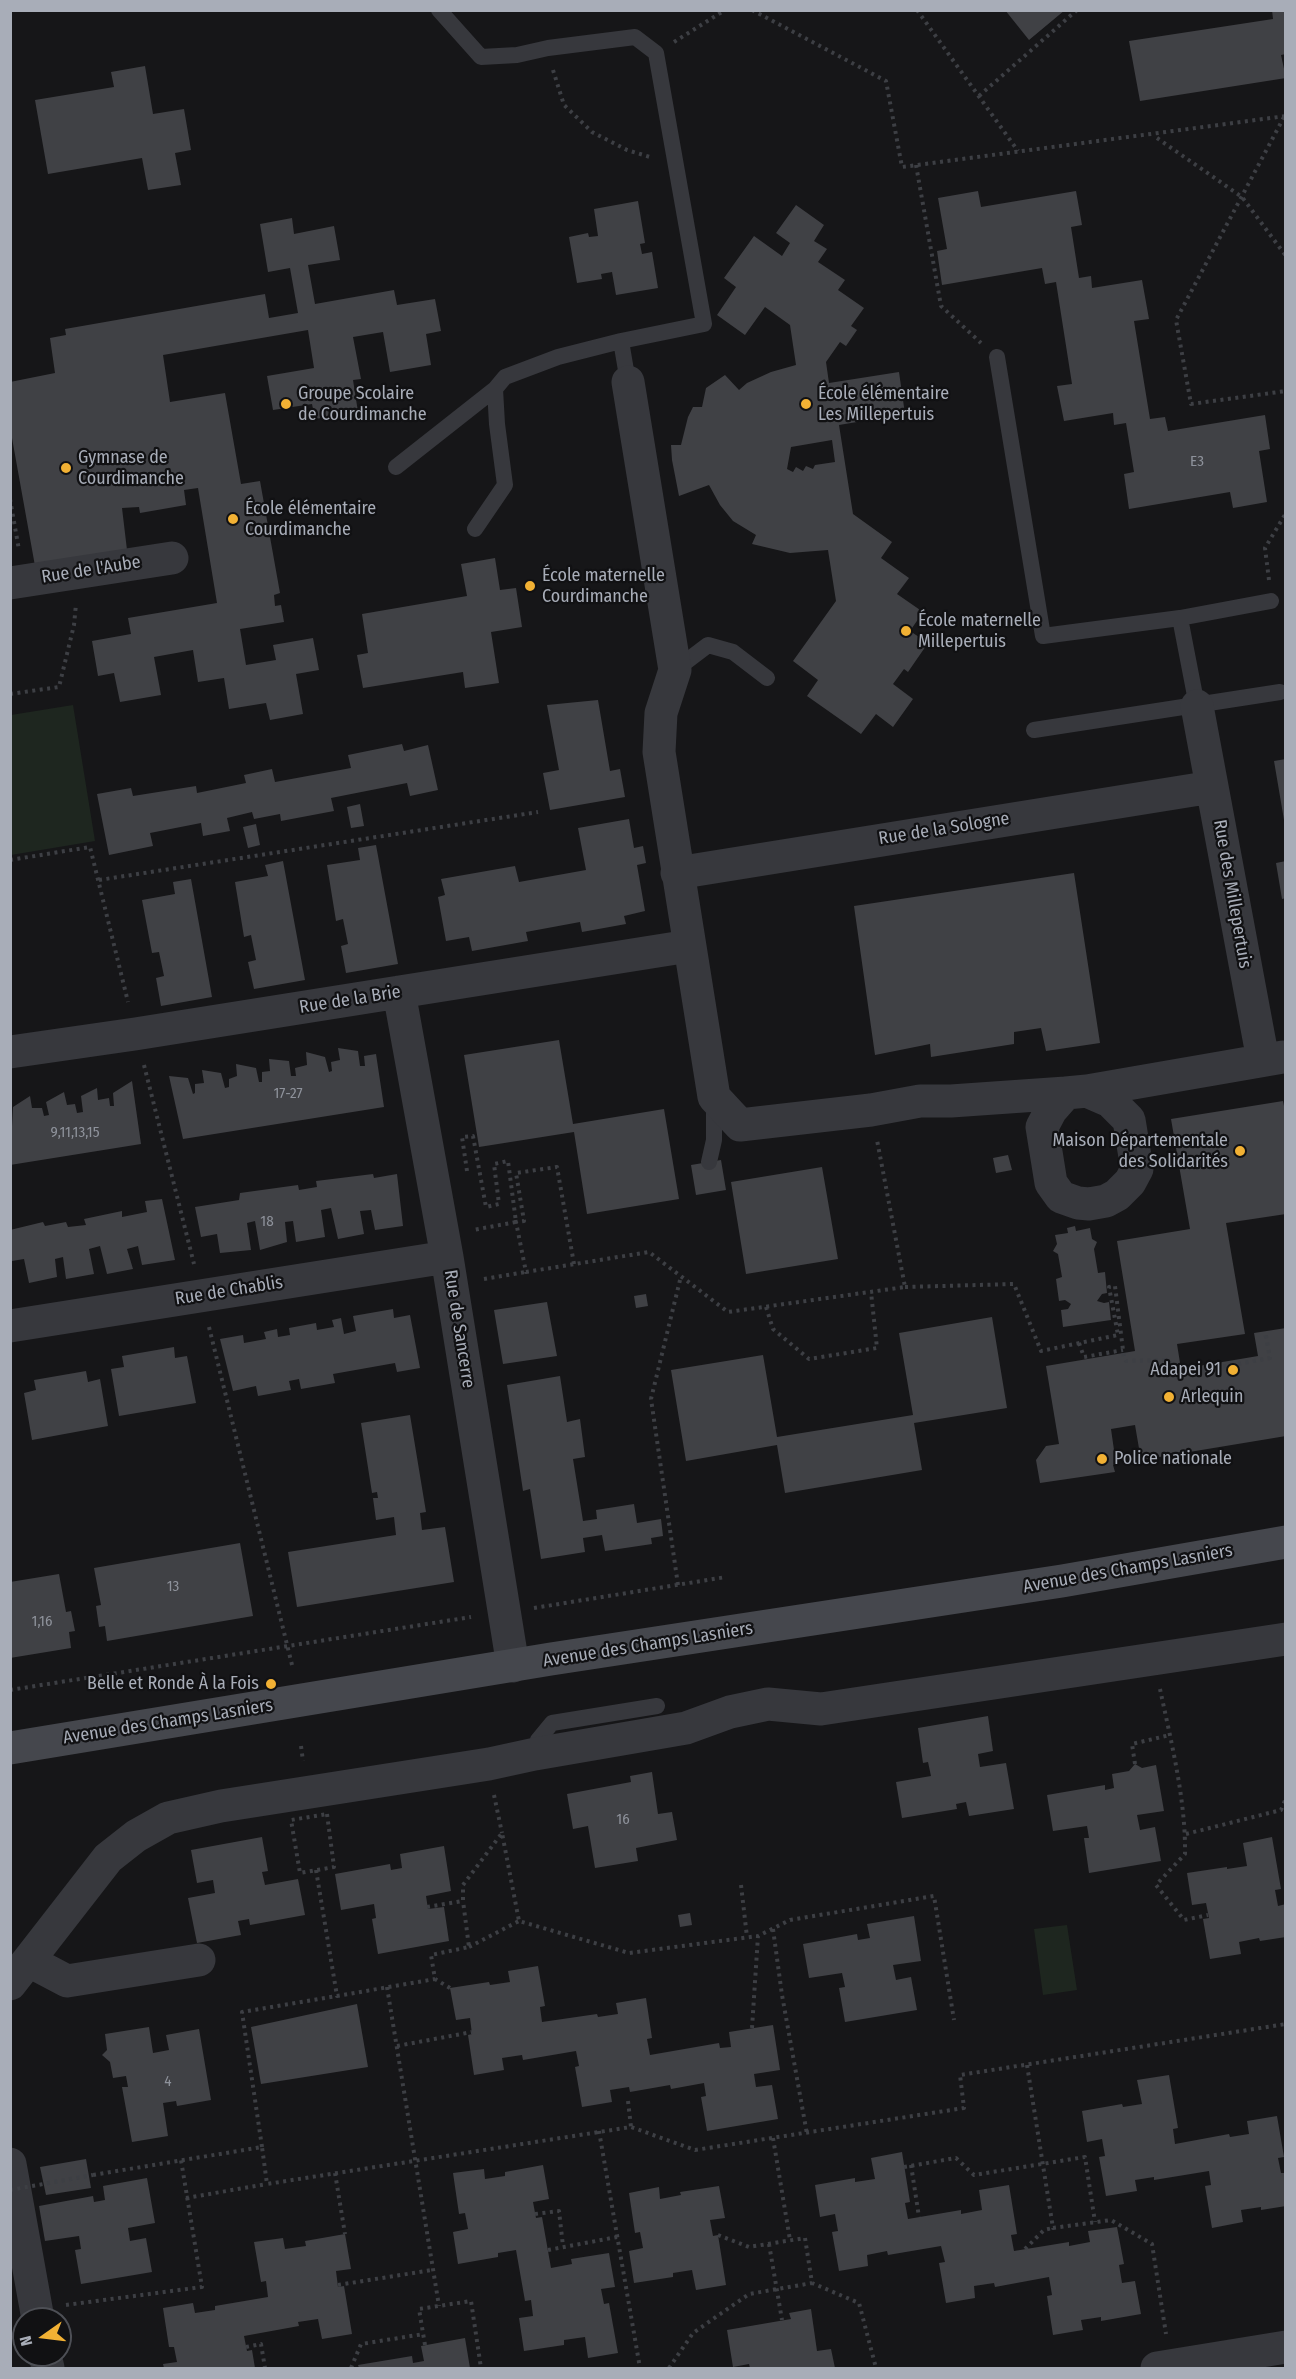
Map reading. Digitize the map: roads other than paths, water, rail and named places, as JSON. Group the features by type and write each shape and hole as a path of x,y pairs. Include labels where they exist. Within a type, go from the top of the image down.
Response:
{"street":[{"path":"628,382 675,670 662,713 658,752 714,1097 740,1125 871,1110 920,1101 1077,1092 1274,1059"},
{"name":"Rue de l'Aube","path":"17,582 172,558"},
{"name":"Rue des Millepertuis","path":"1197,706 1212,787 1274,1059"},
{"name":"Rue de la Sologne","path":"677,873 1212,787"},
{"name":"Rue de la Brie","path":"10,1052 689,946"},
{"name":"Rue de Sancerre","path":"399,992 455,1244 513,1666"},
{"name":"Rue de Chablis","path":"10,1326 201,1295 455,1244"},
{"name":"Avenue des Champs Lasniers","path":"10,1748 513,1666 1062,1581 1286,1542"},
{"path":"199,1960 67,1982 20,1972 108,1858 136,1836 168,1818 221,1806 489,1764 686,1728 730,1712 768,1704 821,1709 1286,1638"},
{"path":"10,2164 36,2307"},
{"path":"1164,2367 1286,2347"}],"lane":[{"path":"396,466 495,389 505,377 558,357 704,324 656,53 635,37 548,48 517,55 481,57 439,10"},
{"path":"621,341 628,382"},
{"path":"997,357 1043,636 1180,618 1271,601"},
{"path":"475,530 505,485 496,424 495,389"},
{"path":"1180,618 1197,706"},
{"path":"675,670 708,645 733,652 767,678"},
{"path":"1034,730 1280,692"},
{"path":"709,1162 714,1140 714,1097"},
{"path":"535,1754 538,1740 552,1723 657,1706"}],"place":[{"name":"Groupe Scolaire de Courdimanche","path":"286,404"},
{"name":"École élémentaire Les Millepertuis","path":"806,404"},
{"name":"Gymnase de Courdimanche","path":"66,468"},
{"name":"École élémentaire Courdimanche","path":"233,519"},
{"name":"École maternelle Courdimanche","path":"530,586"},
{"name":"École maternelle Millepertuis","path":"906,631"},
{"name":"Maison Départementale des Solidarités","path":"1240,1151"},
{"name":"Adapei 91","path":"1233,1370"},
{"name":"Arlequin","path":"1169,1397"},
{"name":"Police nationale","path":"1102,1459"},
{"name":"Belle et Ronde À la Fois","path":"271,1684"}]}
